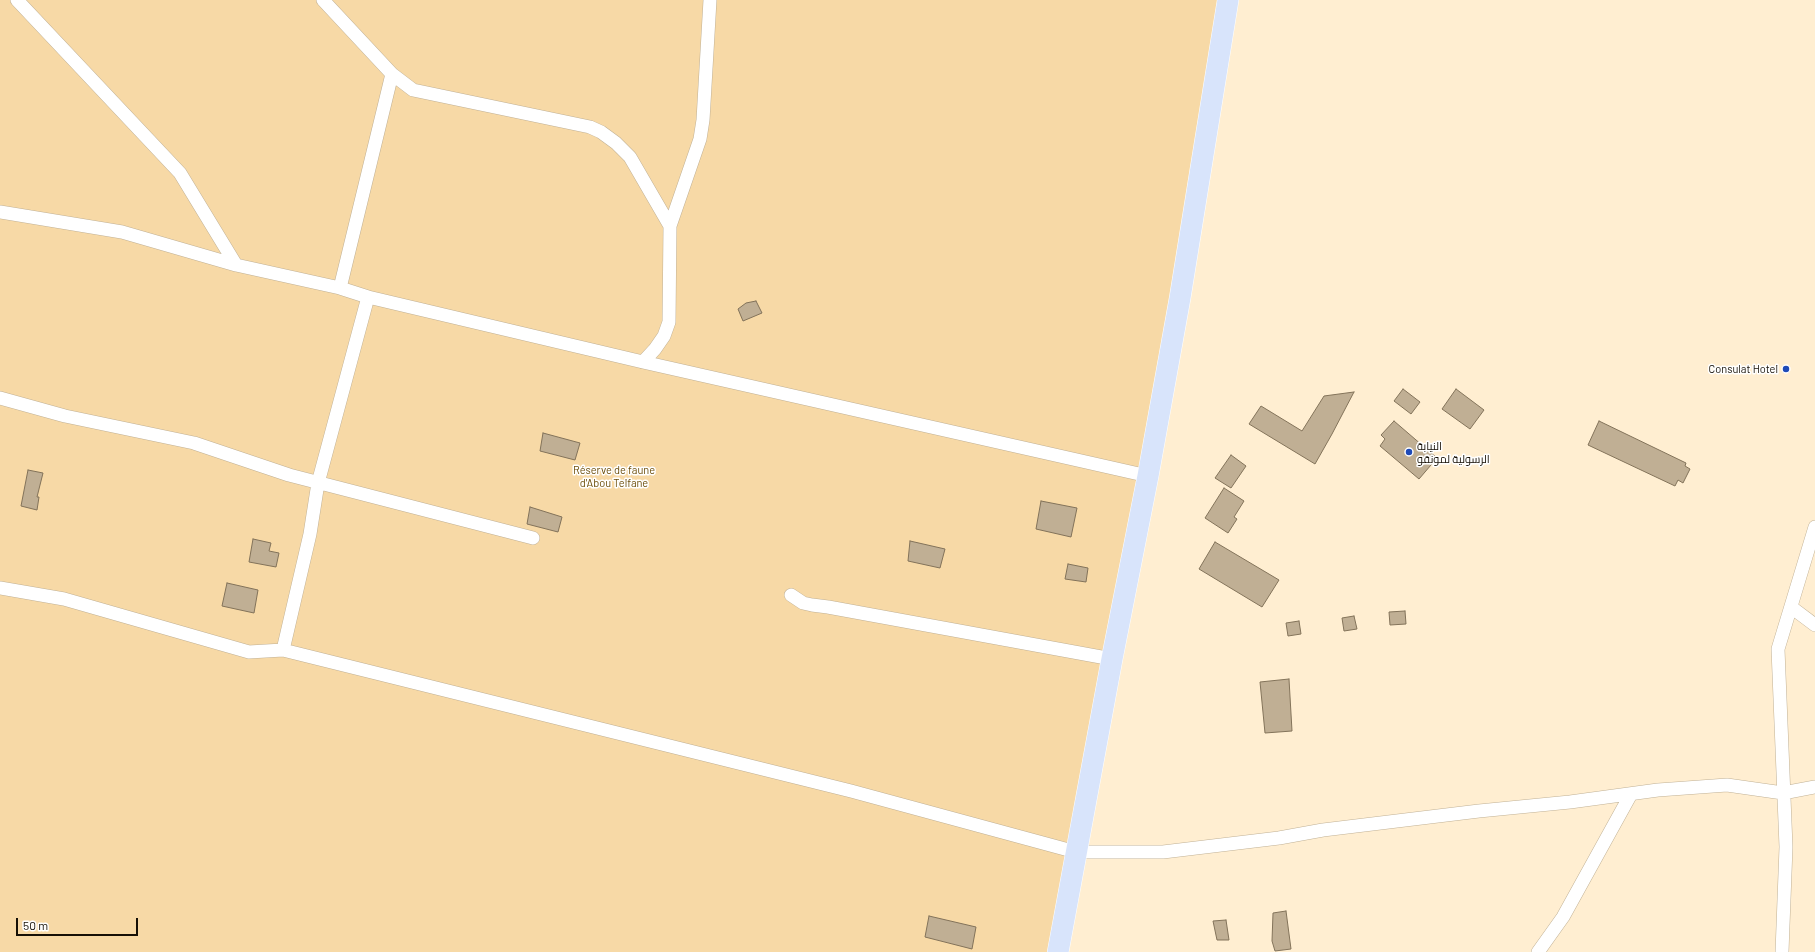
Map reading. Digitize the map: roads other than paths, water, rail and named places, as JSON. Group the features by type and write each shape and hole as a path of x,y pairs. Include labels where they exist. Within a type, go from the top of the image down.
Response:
{"main road":[{"path":"1058,952 1112,659 1148,476 1178,306 1228,0"}],"street":[{"path":"17,0 180,173 236,265"},
{"path":"323,0 392,74 413,90 590,127 601,132 616,143 630,157 670,226"},
{"path":"642,362 655,349 664,336 668,322 670,226 700,139 703,120 710,0"},
{"path":"340,288 392,74"},
{"path":"0,212 122,232 236,265 340,288 368,297 642,362 1148,476"},
{"path":"283,650 310,534 318,483 368,297"},
{"path":"0,398 65,416 194,443 289,475 533,538"},
{"path":"1782,952 1786,847 1778,649 1815,527"},
{"path":"0,588 64,599 249,652 283,650 850,791 1076,852 1163,852 1279,838 1323,830 1479,811 1570,802 1658,790 1727,785 1783,793 1815,787"},
{"path":"791,595 803,603 812,606 828,606 1112,659"},
{"path":"1791,607 1815,625"},
{"path":"1538,952 1563,917 1631,794"}],"place":[{"name":"Consulat Hotel","path":"1786,369"},
{"name":"النيابة الرسولية لمونقو","path":"1409,452"}],"park label":[{"name":"Réserve de faune d'Abou Telfane","path":"614,476"}]}
